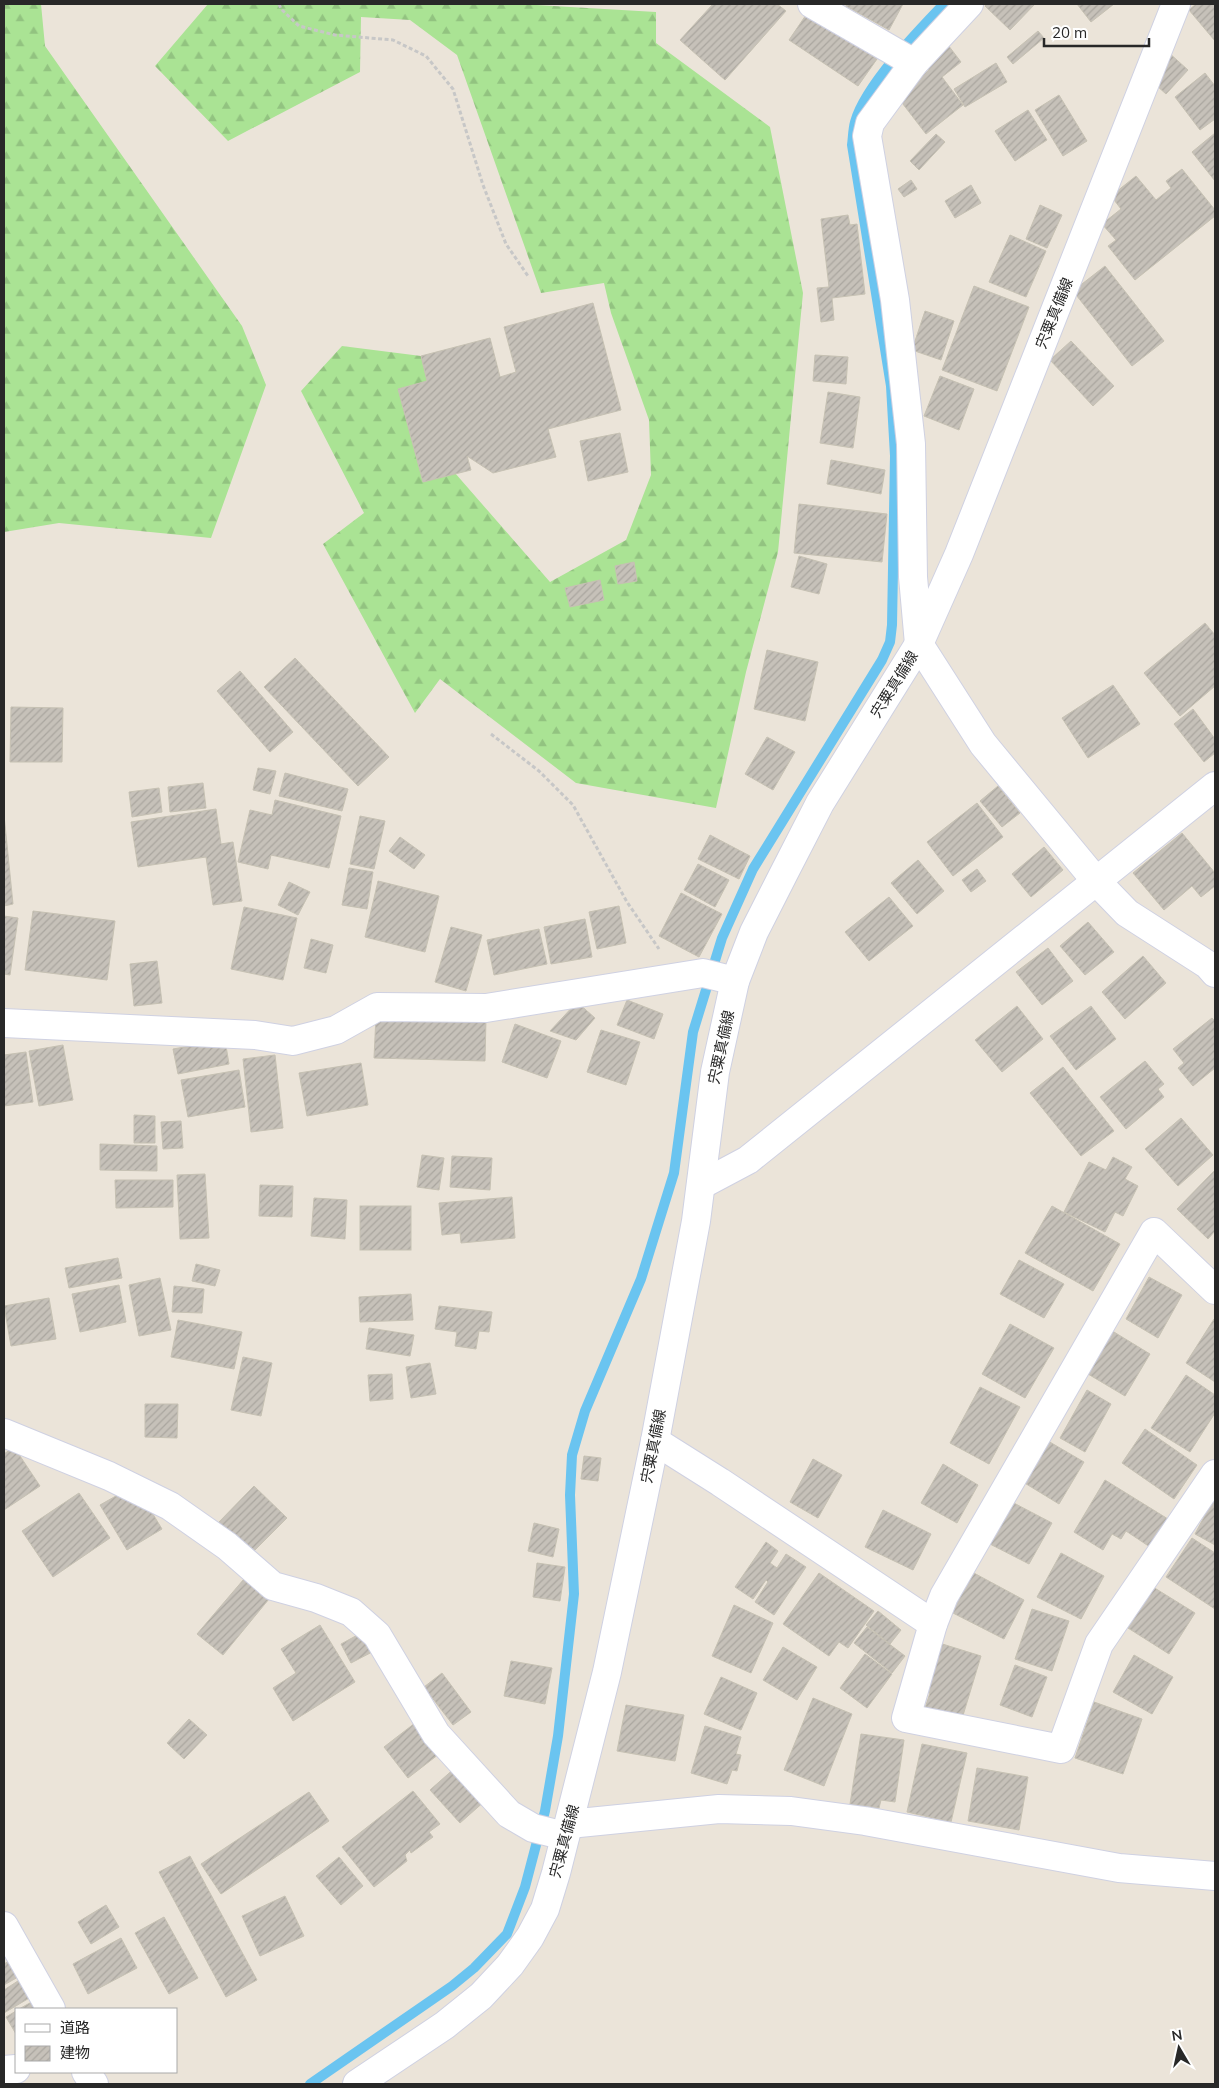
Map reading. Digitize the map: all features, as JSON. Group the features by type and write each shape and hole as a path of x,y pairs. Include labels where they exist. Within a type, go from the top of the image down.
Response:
{"street":[{"path":"812,4 903,57"},
{"path":"969,4 903,57 870,123 868,136 895,300 911,444 912,577 919,644 983,744 1097,882 1126,913 1208,965 1215,973"},
{"name":"宍粟真備線","path":"357,2084 445,2025 481,1996 510,1965 530,1937 545,1909 554,1830 607,1672 696,1222 715,1072 709,977 754,932 820,803 919,644 959,554 1176,4"},
{"path":"701,1185 748,1160 1215,786"},
{"path":"4,1023 245,1035 293,1041 336,1030 377,1007 486,1008 709,977"},
{"path":"1215,1290 1154,1232 944,1596 933,1624 906,1718 1061,1749 1099,1644 1215,1474"},
{"path":"4,1432 109,1476 170,1506 227,1546 273,1586 316,1598 351,1612 377,1635 436,1734 509,1814 554,1830 719,1809 791,1811 865,1821 1119,1868 1215,1876"},
{"path":"654,1441 720,1482 933,1624"},
{"path":"4,1926 50,2008"},
{"path":"87,2073 94,2084"}],"path":[{"path":"279,4 281,9 299,26 335,35 393,40 426,56 453,89 483,185 506,244 528,276"},
{"path":"492,734 539,770 573,804 627,902 709,977"}],"green space":[{"path":"4,4 41,4 45,46 242,326 266,385 211,538 59,523 4,532"},
{"path":"208,4 519,4 656,12 656,43 770,127 803,293 778,552 746,672 716,808 576,783 440,679 415,713 323,544 364,513 301,391 342,346 421,356 427,381 398,389 423,482 455,473 550,582 626,540 651,475 649,420 611,313 604,283 541,293 457,55 410,20 361,17 360,72 228,141 155,66"}],"building":[{"path":"713,4 777,4 786,11 725,80 680,40"},
{"path":"847,4 903,4 889,30 846,6"},
{"path":"987,4 1035,4 1010,30 985,6"},
{"path":"1077,4 1114,4 1091,22"},
{"path":"1196,4 1215,4 1215,41 1189,10"},
{"path":"808,12 877,59 858,86 789,40"},
{"path":"1038,31 1044,38 1013,64 1007,57"},
{"path":"948,45 961,62 942,77 963,105 926,134 896,95 929,70 924,64"},
{"path":"1168,52 1188,70 1166,94 1156,85"},
{"path":"996,63 1007,82 965,107 954,89"},
{"path":"1205,73 1215,86 1215,119 1200,130 1175,97"},
{"path":"1059,95 1087,141 1063,156 1035,110"},
{"path":"1028,110 1047,140 1015,161 995,131"},
{"path":"1215,133 1215,181 1192,152"},
{"path":"936,134 945,142 919,170 910,161"},
{"path":"1182,169 1215,210 1215,216 1135,280 1108,246 1116,240 1102,224 1121,209 1111,196 1136,176 1156,200 1171,188 1166,181"},
{"path":"911,180 917,189 904,197 898,189"},
{"path":"971,185 981,203 955,218 945,201"},
{"path":"1040,205 1062,215 1047,248 1026,239"},
{"path":"848,215 850,225 857,224 865,294 832,298 834,320 821,322 817,288 829,287 821,219"},
{"path":"1010,235 1046,251 1026,297 989,282"},
{"path":"1105,266 1164,341 1132,366 1073,291"},
{"path":"974,286 1029,307 997,391 942,370"},
{"path":"593,303 621,410 548,429 556,457 493,473 467,456 471,470 423,482 398,389 427,381 421,356 490,338 500,377 516,372 504,327"},
{"path":"925,311 954,321 941,360 912,350"},
{"path":"1071,341 1114,386 1093,406 1050,360"},
{"path":"815,355 848,357 846,384 813,381"},
{"path":"940,376 974,389 959,430 924,416"},
{"path":"828,392 860,397 853,448 820,443"},
{"path":"620,433 628,472 588,481 580,441"},
{"path":"831,460 885,470 881,494 827,484"},
{"path":"799,504 887,514 882,562 794,553"},
{"path":"799,556 827,564 819,594 791,587"},
{"path":"634,562 637,581 618,584 615,566"},
{"path":"600,580 604,600 570,607 565,588"},
{"path":"1205,623 1215,635 1215,686 1180,716 1144,673"},
{"path":"767,650 818,662 805,721 754,709"},
{"path":"295,658 389,757 358,786 264,687"},
{"path":"240,671 293,732 270,752 217,691"},
{"path":"1113,685 1140,724 1088,758 1062,718"},
{"path":"11,707 63,708 62,762 10,762"},
{"path":"1193,709 1215,739 1215,753 1204,762 1174,724"},
{"path":"767,737 795,752 773,790 745,774"},
{"path":"258,768 276,771 270,794 253,790"},
{"path":"285,773 348,789 342,811 279,796"},
{"path":"203,783 206,808 170,812 168,787"},
{"path":"998,786 1020,813 1002,827 980,801"},
{"path":"159,788 162,812 132,817 129,792"},
{"path":"275,800 341,816 329,868 271,855 268,869 238,862 250,810 272,815"},
{"path":"977,803 1003,837 953,876 927,842"},
{"path":"216,809 221,844 233,842 242,901 213,905 206,857 138,867 131,822"},
{"path":"4,815 13,904 4,906"},
{"path":"360,816 385,821 374,869 350,864"},
{"path":"1182,833 1215,873 1215,886 1201,897 1192,886 1164,910 1133,873"},
{"path":"710,835 750,856 739,879 698,859"},
{"path":"400,837 425,855 414,869 389,851"},
{"path":"1044,847 1063,870 1031,897 1012,874"},
{"path":"918,860 944,891 917,914 891,883"},
{"path":"698,864 729,880 715,907 684,890"},
{"path":"349,868 373,872 367,909 342,905"},
{"path":"977,869 986,881 971,892 962,880"},
{"path":"378,881 439,896 425,952 365,937"},
{"path":"289,882 310,892 298,915 278,905"},
{"path":"681,893 722,914 699,957 659,936"},
{"path":"889,897 913,926 869,961 845,932"},
{"path":"619,906 626,943 597,949 589,912"},
{"path":"244,907 297,918 283,980 231,969"},
{"path":"33,911 115,921 107,980 25,970"},
{"path":"4,916 18,918 10,975 4,974"},
{"path":"585,919 592,957 551,964 544,927"},
{"path":"1088,922 1114,952 1085,975 1060,946"},
{"path":"451,927 482,935 466,991 435,982"},
{"path":"539,929 547,964 494,975 487,940"},
{"path":"311,939 333,945 326,973 304,968"},
{"path":"1048,948 1073,981 1042,1005 1016,972"},
{"path":"1143,956 1166,983 1125,1019 1102,992"},
{"path":"157,961 162,1003 134,1006 130,964"},
{"path":"627,1000 663,1014 654,1039 617,1025"},
{"path":"577,1002 595,1018 576,1040 550,1031"},
{"path":"1017,1006 1043,1039 1002,1072 975,1040"},
{"path":"1091,1006 1116,1039 1076,1070 1050,1036"},
{"path":"376,1016 486,1018 485,1061 374,1058"},
{"path":"1212,1018 1215,1021 1215,1068 1193,1086 1178,1068 1184,1063 1173,1049"},
{"path":"515,1024 561,1041 547,1078 502,1062"},
{"path":"601,1030 640,1042 626,1085 587,1072"},
{"path":"225,1040 229,1064 178,1074 173,1049"},
{"path":"63,1045 73,1100 39,1106 29,1051"},
{"path":"26,1052 33,1102 4,1106 4,1055"},
{"path":"275,1055 283,1128 251,1132 243,1059"},
{"path":"1145,1061 1164,1084 1158,1089 1164,1097 1126,1129 1100,1097"},
{"path":"361,1063 368,1105 307,1116 299,1073"},
{"path":"1063,1067 1114,1131 1081,1156 1030,1093"},
{"path":"239,1070 245,1107 188,1117 181,1080"},
{"path":"134,1115 155,1116 155,1143 134,1143"},
{"path":"1181,1118 1213,1155 1178,1186 1145,1149"},
{"path":"181,1121 183,1148 163,1149 161,1122"},
{"path":"100,1144 157,1146 157,1171 100,1170"},
{"path":"422,1155 444,1158 439,1190 417,1187"},
{"path":"452,1156 492,1158 490,1190 450,1187"},
{"path":"1113,1157 1132,1167 1125,1179 1138,1186 1123,1216 1115,1212 1105,1232 1064,1212 1089,1162 1106,1170"},
{"path":"1215,1170 1215,1231 1208,1239 1177,1209"},
{"path":"205,1174 209,1238 180,1239 177,1175"},
{"path":"115,1180 173,1180 173,1207 116,1208"},
{"path":"260,1185 293,1186 292,1217 259,1216"},
{"path":"512,1197 515,1238 461,1243 460,1233 442,1235 439,1203"},
{"path":"314,1198 347,1200 345,1239 311,1236"},
{"path":"360,1206 411,1206 411,1250 360,1250"},
{"path":"1052,1206 1120,1244 1093,1291 1025,1253"},
{"path":"118,1258 122,1278 69,1288 65,1268"},
{"path":"1019,1260 1064,1284 1044,1318 1000,1294"},
{"path":"196,1264 220,1270 215,1286 192,1281"},
{"path":"1149,1277 1182,1295 1158,1338 1126,1319"},
{"path":"160,1278 171,1330 139,1336 129,1285"},
{"path":"119,1285 126,1322 80,1332 72,1294"},
{"path":"174,1286 204,1289 202,1313 172,1312"},
{"path":"411,1294 413,1320 360,1322 359,1297"},
{"path":"49,1298 56,1339 11,1346 4,1306"},
{"path":"439,1306 492,1312 489,1332 479,1331 476,1349 455,1346 457,1332 435,1329"},
{"path":"178,1320 242,1332 234,1369 171,1357"},
{"path":"1215,1320 1215,1382 1186,1363"},
{"path":"1010,1324 1054,1348 1025,1398 982,1374"},
{"path":"369,1328 414,1335 410,1356 366,1349"},
{"path":"1109,1329 1150,1354 1125,1396 1083,1371"},
{"path":"243,1357 272,1363 261,1416 231,1410"},
{"path":"430,1363 436,1394 411,1398 406,1367"},
{"path":"392,1374 393,1399 370,1401 368,1375"},
{"path":"1186,1375 1215,1395 1215,1413 1190,1452 1151,1428"},
{"path":"980,1387 1020,1407 989,1464 950,1443"},
{"path":"1087,1390 1111,1404 1085,1452 1060,1438"},
{"path":"145,1404 178,1404 177,1438 145,1437"},
{"path":"1145,1429 1197,1465 1174,1499 1122,1463"},
{"path":"1048,1441 1084,1462 1059,1504 1023,1482"},
{"path":"14,1447 40,1486 4,1510 4,1454"},
{"path":"584,1456 601,1458 598,1481 581,1479"},
{"path":"813,1459 842,1475 818,1518 790,1502"},
{"path":"943,1464 978,1485 957,1523 921,1503"},
{"path":"1105,1480 1168,1519 1150,1547 1126,1531 1121,1539 1112,1534 1103,1550 1074,1532"},
{"path":"254,1486 287,1518 251,1554 219,1522"},
{"path":"123,1492 130,1503 142,1496 162,1529 127,1550 100,1505"},
{"path":"79,1493 110,1538 53,1577 22,1531"},
{"path":"1215,1496 1215,1545 1195,1534"},
{"path":"1010,1501 1052,1523 1029,1564 988,1543"},
{"path":"883,1510 931,1534 913,1570 865,1547"},
{"path":"534,1523 559,1529 553,1557 528,1551"},
{"path":"1192,1538 1215,1553 1215,1609 1166,1577"},
{"path":"766,1542 778,1551 770,1563 777,1568 786,1554 806,1567 774,1615 755,1602 768,1582 766,1580 753,1599 735,1587"},
{"path":"1061,1553 1104,1576 1081,1619 1037,1597"},
{"path":"537,1563 565,1567 560,1601 533,1597"},
{"path":"972,1572 1024,1600 1004,1639 951,1612"},
{"path":"819,1573 874,1611 848,1648 839,1642 829,1656 783,1624"},
{"path":"244,1579 269,1599 223,1655 197,1634"},
{"path":"1153,1587 1195,1613 1169,1654 1128,1628"},
{"path":"734,1605 773,1623 751,1673 712,1656"},
{"path":"1032,1609 1069,1621 1052,1671 1015,1659"},
{"path":"878,1611 901,1630 890,1644 866,1625"},
{"path":"320,1625 355,1682 293,1721 273,1688 296,1673 281,1649"},
{"path":"867,1627 905,1656 892,1673 854,1643"},
{"path":"363,1632 374,1651 351,1663 341,1644"},
{"path":"936,1642 981,1656 961,1722 924,1711 930,1693 922,1691"},
{"path":"783,1647 817,1667 797,1700 763,1680"},
{"path":"865,1654 892,1674 867,1708 840,1688"},
{"path":"1134,1655 1173,1677 1152,1714 1113,1692"},
{"path":"511,1661 552,1668 545,1704 504,1696"},
{"path":"1015,1665 1047,1677 1032,1717 1000,1705"},
{"path":"442,1673 471,1712 453,1725 424,1687"},
{"path":"721,1677 757,1693 741,1730 704,1714"},
{"path":"813,1698 852,1714 824,1786 784,1770"},
{"path":"1094,1702 1142,1719 1123,1774 1075,1758"},
{"path":"626,1705 684,1715 675,1761 617,1751"},
{"path":"189,1719 207,1735 184,1759 167,1743"},
{"path":"415,1723 439,1754 408,1778 384,1747"},
{"path":"705,1726 741,1737 736,1754 741,1755 737,1771 732,1770 727,1784 691,1773"},
{"path":"861,1734 904,1740 895,1802 881,1800 879,1808 850,1804"},
{"path":"922,1744 967,1753 951,1822 907,1812"},
{"path":"456,1767 486,1800 460,1823 430,1790"},
{"path":"977,1768 1028,1777 1019,1830 968,1821"},
{"path":"413,1791 440,1824 429,1832 433,1837 411,1853 410,1850 405,1855 407,1861 374,1887 342,1847"},
{"path":"309,1792 329,1821 221,1894 201,1864"},
{"path":"190,1856 257,1980 226,1997 159,1872"},
{"path":"339,1857 363,1886 341,1905 316,1876"},
{"path":"285,1896 304,1936 260,1956 242,1916"},
{"path":"106,1905 119,1927 91,1944 78,1922"},
{"path":"164,1917 198,1978 169,1994 135,1933"},
{"path":"121,1938 137,1968 88,1994 73,1964"},
{"path":"9,1961 18,1977 4,1985 4,1964"},
{"path":"21,1979 31,1997 4,2013 4,1990"},
{"path":"37,1999 42,2008 21,2008"},
{"path":"15,2012 15,2032 6,2017"}],"waterway":[{"path":"310,2084 452,1986 474,1968 507,1934 525,1887 545,1811 558,1736 574,1594 570,1495 572,1455 585,1411 641,1279 674,1173 693,1032 722,938 753,869 882,660 890,642 892,625 895,456 891,386 852,145 853,131 861,108 880,76 944,4"}]}
